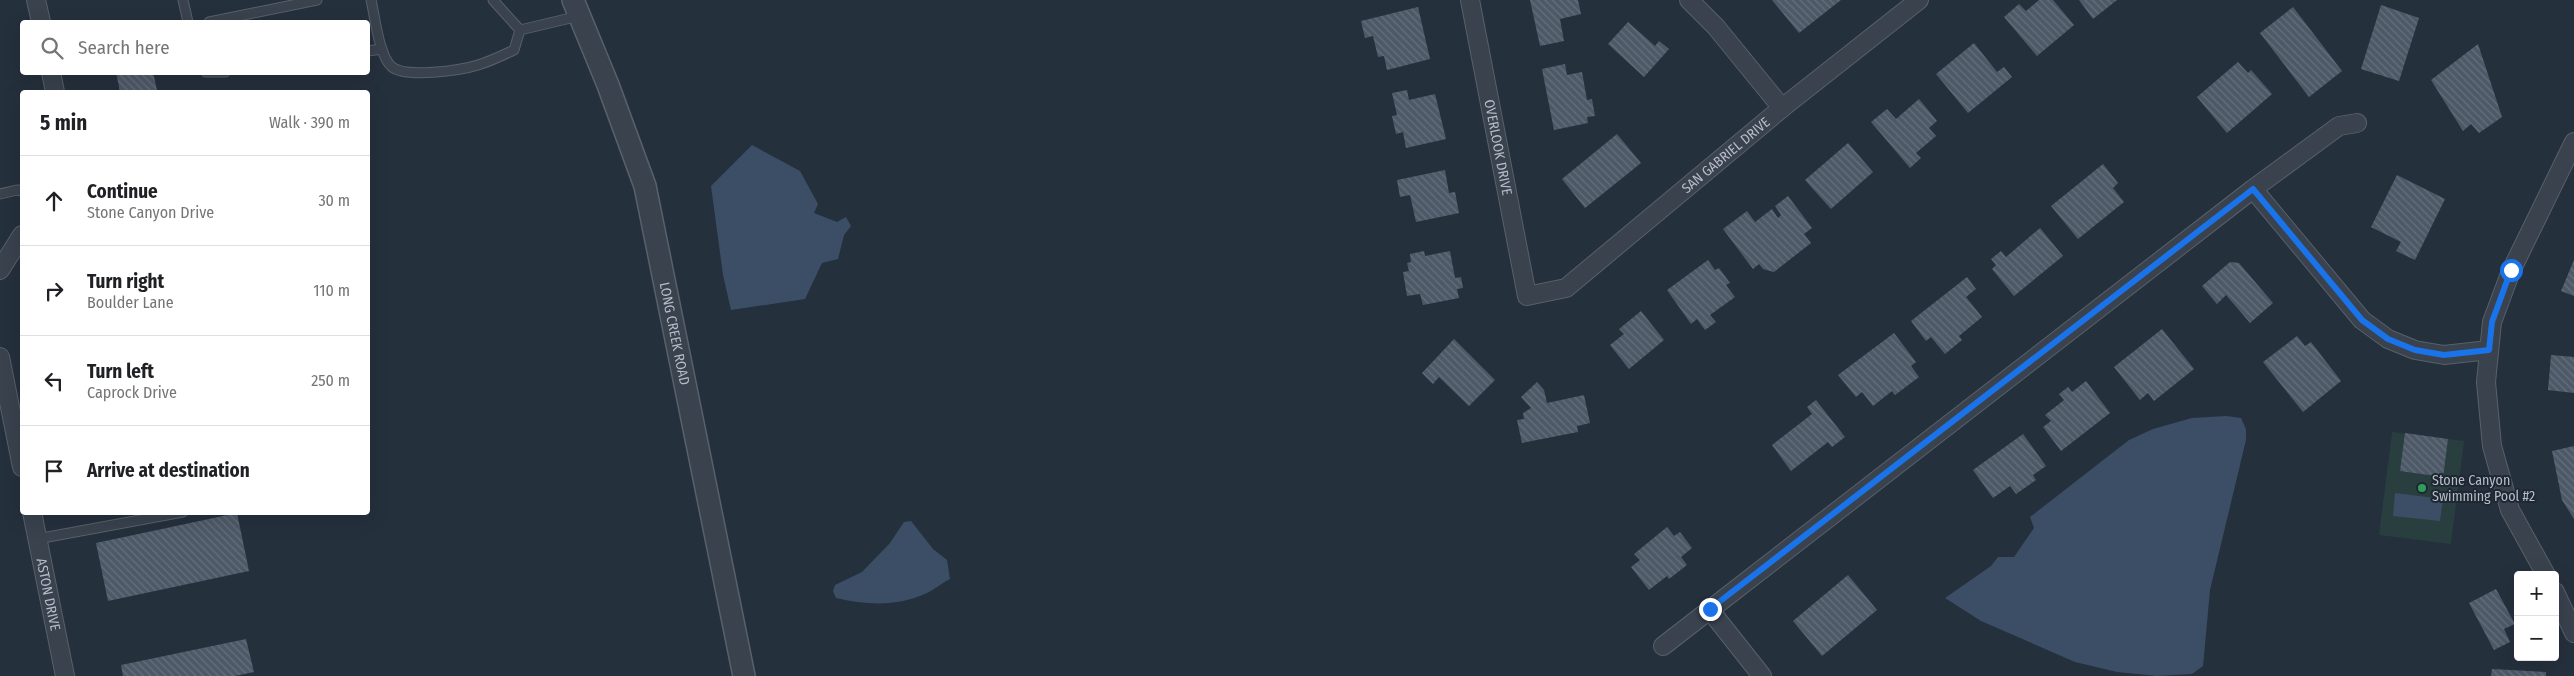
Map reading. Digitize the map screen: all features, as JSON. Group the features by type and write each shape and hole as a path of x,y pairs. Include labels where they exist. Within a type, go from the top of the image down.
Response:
{"street":[{"path":"36,0 41,20"},
{"name":"OVERLOOK DRIVE","path":"1470,0 1527,296"},
{"path":"1688,0 1716,27 1782,108"},
{"name":"SAN GABRIEL DRIVE","path":"1527,296 1566,288 1782,108 1919,0"},
{"name":"LONG CREEK ROAD","path":"576,8 625,128 645,186 744,676"},
{"path":"52,75 55,90"},
{"path":"1663,646 2253,189 2338,126 2357,123"},
{"path":"2544,571 2510,510 2492,446 2486,382 2492,322 2511,270 2574,142"},
{"path":"2253,189 2362,320 2388,339 2415,350 2444,355 2489,350"},
{"path":"0,270 20,238"},
{"path":"0,357 20,457"},
{"name":"ASTON DRIVE","path":"33,515 65,676"},
{"path":"2559,601 2574,633"},
{"path":"1710,609 1762,676"}],"lane":[{"path":"183,0 188,20"},
{"path":"219,20 317,0"},
{"path":"371,0 382,49 390,66 401,72 430,72 478,65 514,50 520,30"},
{"path":"494,0 520,30"},
{"path":"520,30 576,8"},
{"path":"370,51 382,49"},
{"path":"0,194 20,191"},
{"path":"37,539 166,515"}],"green space":[{"name":"Stone Canyon Swimming Pool #2","path":"2392,432 2464,441 2451,544 2379,535"}],"water":[{"path":"752,145 800,171 818,204 814,213 837,222 846,217 851,226 844,235 838,259 822,263 805,299 731,310 723,275 711,186"},
{"path":"2226,416 2241,418 2246,429 2246,440 2210,590 2203,666 2192,674 2157,676 2117,672 2075,662 1981,621 1945,598 1991,566 1998,557 2014,557 2034,528 2030,517 2129,440 2153,429 2192,418"},
{"path":"2395,493 2443,499 2440,521 2393,516"},
{"path":"911,521 933,549 947,560 950,579 916,598 893,603 870,603 836,598 833,591 835,585 862,572 890,543 904,522"}],"building":[{"path":"1530,0 1578,0 1581,14 1560,19 1564,41 1540,46"},
{"path":"1772,0 1841,0 1799,33"},
{"path":"2039,0 2053,0 2074,25 2037,56 2004,17 2019,4 2026,11"},
{"path":"2079,0 2117,0 2093,19"},
{"path":"2381,5 2419,18 2399,81 2361,69"},
{"path":"1418,7 1430,59 1387,70 1384,56 1378,57 1373,36 1365,38 1361,21"},
{"path":"2293,7 2342,71 2309,97 2260,33"},
{"path":"1628,22 1655,46 1659,41 1669,49 1644,77 1608,44"},
{"path":"1974,43 1997,72 2004,67 2012,77 1968,113 1936,74"},
{"path":"2478,44 2502,117 2479,133 2471,124 2463,131 2431,80"},
{"path":"2238,62 2248,73 2251,70 2272,94 2227,133 2197,97"},
{"path":"1565,64 1567,75 1582,72 1587,100 1592,99 1595,116 1587,117 1588,123 1554,130 1542,69"},
{"path":"117,75 154,75 157,90 120,90"},
{"path":"1407,90 1409,100 1435,94 1446,139 1406,148 1403,132 1396,134 1392,116 1397,115 1392,93"},
{"path":"1919,99 1937,121 1929,128 1936,136 1916,153 1921,158 1910,168 1871,122 1887,109 1896,119"},
{"path":"1617,134 1641,163 1585,208 1562,179"},
{"path":"1848,143 1873,172 1831,209 1805,180"},
{"path":"2103,164 2118,183 2113,188 2124,202 2078,239 2051,206"},
{"path":"1445,170 1449,193 1455,192 1459,213 1416,222 1410,195 1400,197 1397,180"},
{"path":"2397,175 2445,199 2415,260 2396,251 2401,242 2371,227"},
{"path":"1788,196 1812,228 1804,234 1811,243 1774,272 1763,269 1759,264 1753,269 1723,229 1747,211 1755,222 1772,209 1778,218 1781,215 1775,206"},
{"path":"2040,228 2063,256 2014,296 1992,269 1996,265 1991,259 2001,251 2006,257"},
{"path":"1424,251 1425,256 1450,251 1455,278 1461,277 1463,288 1457,289 1459,298 1423,305 1420,294 1407,296 1403,272 1409,271 1407,263 1411,262 1410,254"},
{"path":"1708,260 1715,270 1719,268 1730,283 1726,285 1735,297 1710,315 1716,322 1705,330 1697,319 1691,324 1667,290"},
{"path":"2574,260 2574,296 2561,291"},
{"path":"2230,262 2239,263 2273,303 2250,323 2226,295 2217,304 2202,286"},
{"path":"1967,277 1976,289 1966,297 1982,317 1959,336 1962,340 1945,354 1931,337 1926,341 1911,321"},
{"path":"1641,311 1664,340 1629,369 1610,345 1624,334 1619,329"},
{"path":"2162,329 2194,369 2154,401 2148,393 2140,400 2114,367"},
{"path":"1894,333 1916,362 1911,366 1919,377 1895,395 1892,391 1873,406 1862,392 1856,397 1838,375"},
{"path":"2297,336 2305,346 2311,342 2341,381 2303,412 2263,362"},
{"path":"1454,339 1495,380 1469,406 1439,377 1433,384 1422,373"},
{"path":"2551,355 2574,357 2574,393 2548,390"},
{"path":"2086,381 2110,413 2061,451 2043,427 2051,421 2045,415 2064,400 2059,394 2068,387 2072,392"},
{"path":"1537,382 1544,390 1547,403 1584,395 1590,423 1577,426 1578,432 1522,443 1517,420 1524,419 1523,413 1531,408 1521,397"},
{"path":"1816,400 1845,437 1832,447 1828,442 1791,471 1772,445 1812,414 1807,407"},
{"path":"2405,433 2448,439 2443,477 2400,471"},
{"path":"2023,434 2046,466 2033,475 2036,480 2016,494 2010,486 1993,498 1973,470"},
{"path":"2574,446 2574,519 2562,500 2552,451"},
{"path":"228,515 237,515 249,571 108,601 96,543"},
{"path":"1667,527 1674,536 1680,532 1692,548 1681,557 1687,565 1669,579 1667,576 1649,590 1631,567 1640,560 1634,554"},
{"path":"1848,575 1877,610 1822,656 1793,621"},
{"path":"2496,589 2514,622 2514,624 2504,629 2510,642 2494,650 2469,603"},
{"path":"246,639 254,672 235,676 123,676 121,665"},
{"path":"2492,669 2546,672 2546,676 2491,676"}],"place":[{"name":"Stone Canyon Swimming Pool #2","path":"2422,488"}],"route":[{"path":"1710,609 2253,189 2362,320 2388,339 2415,350 2444,355 2489,350 2492,322 2511,270"}]}
